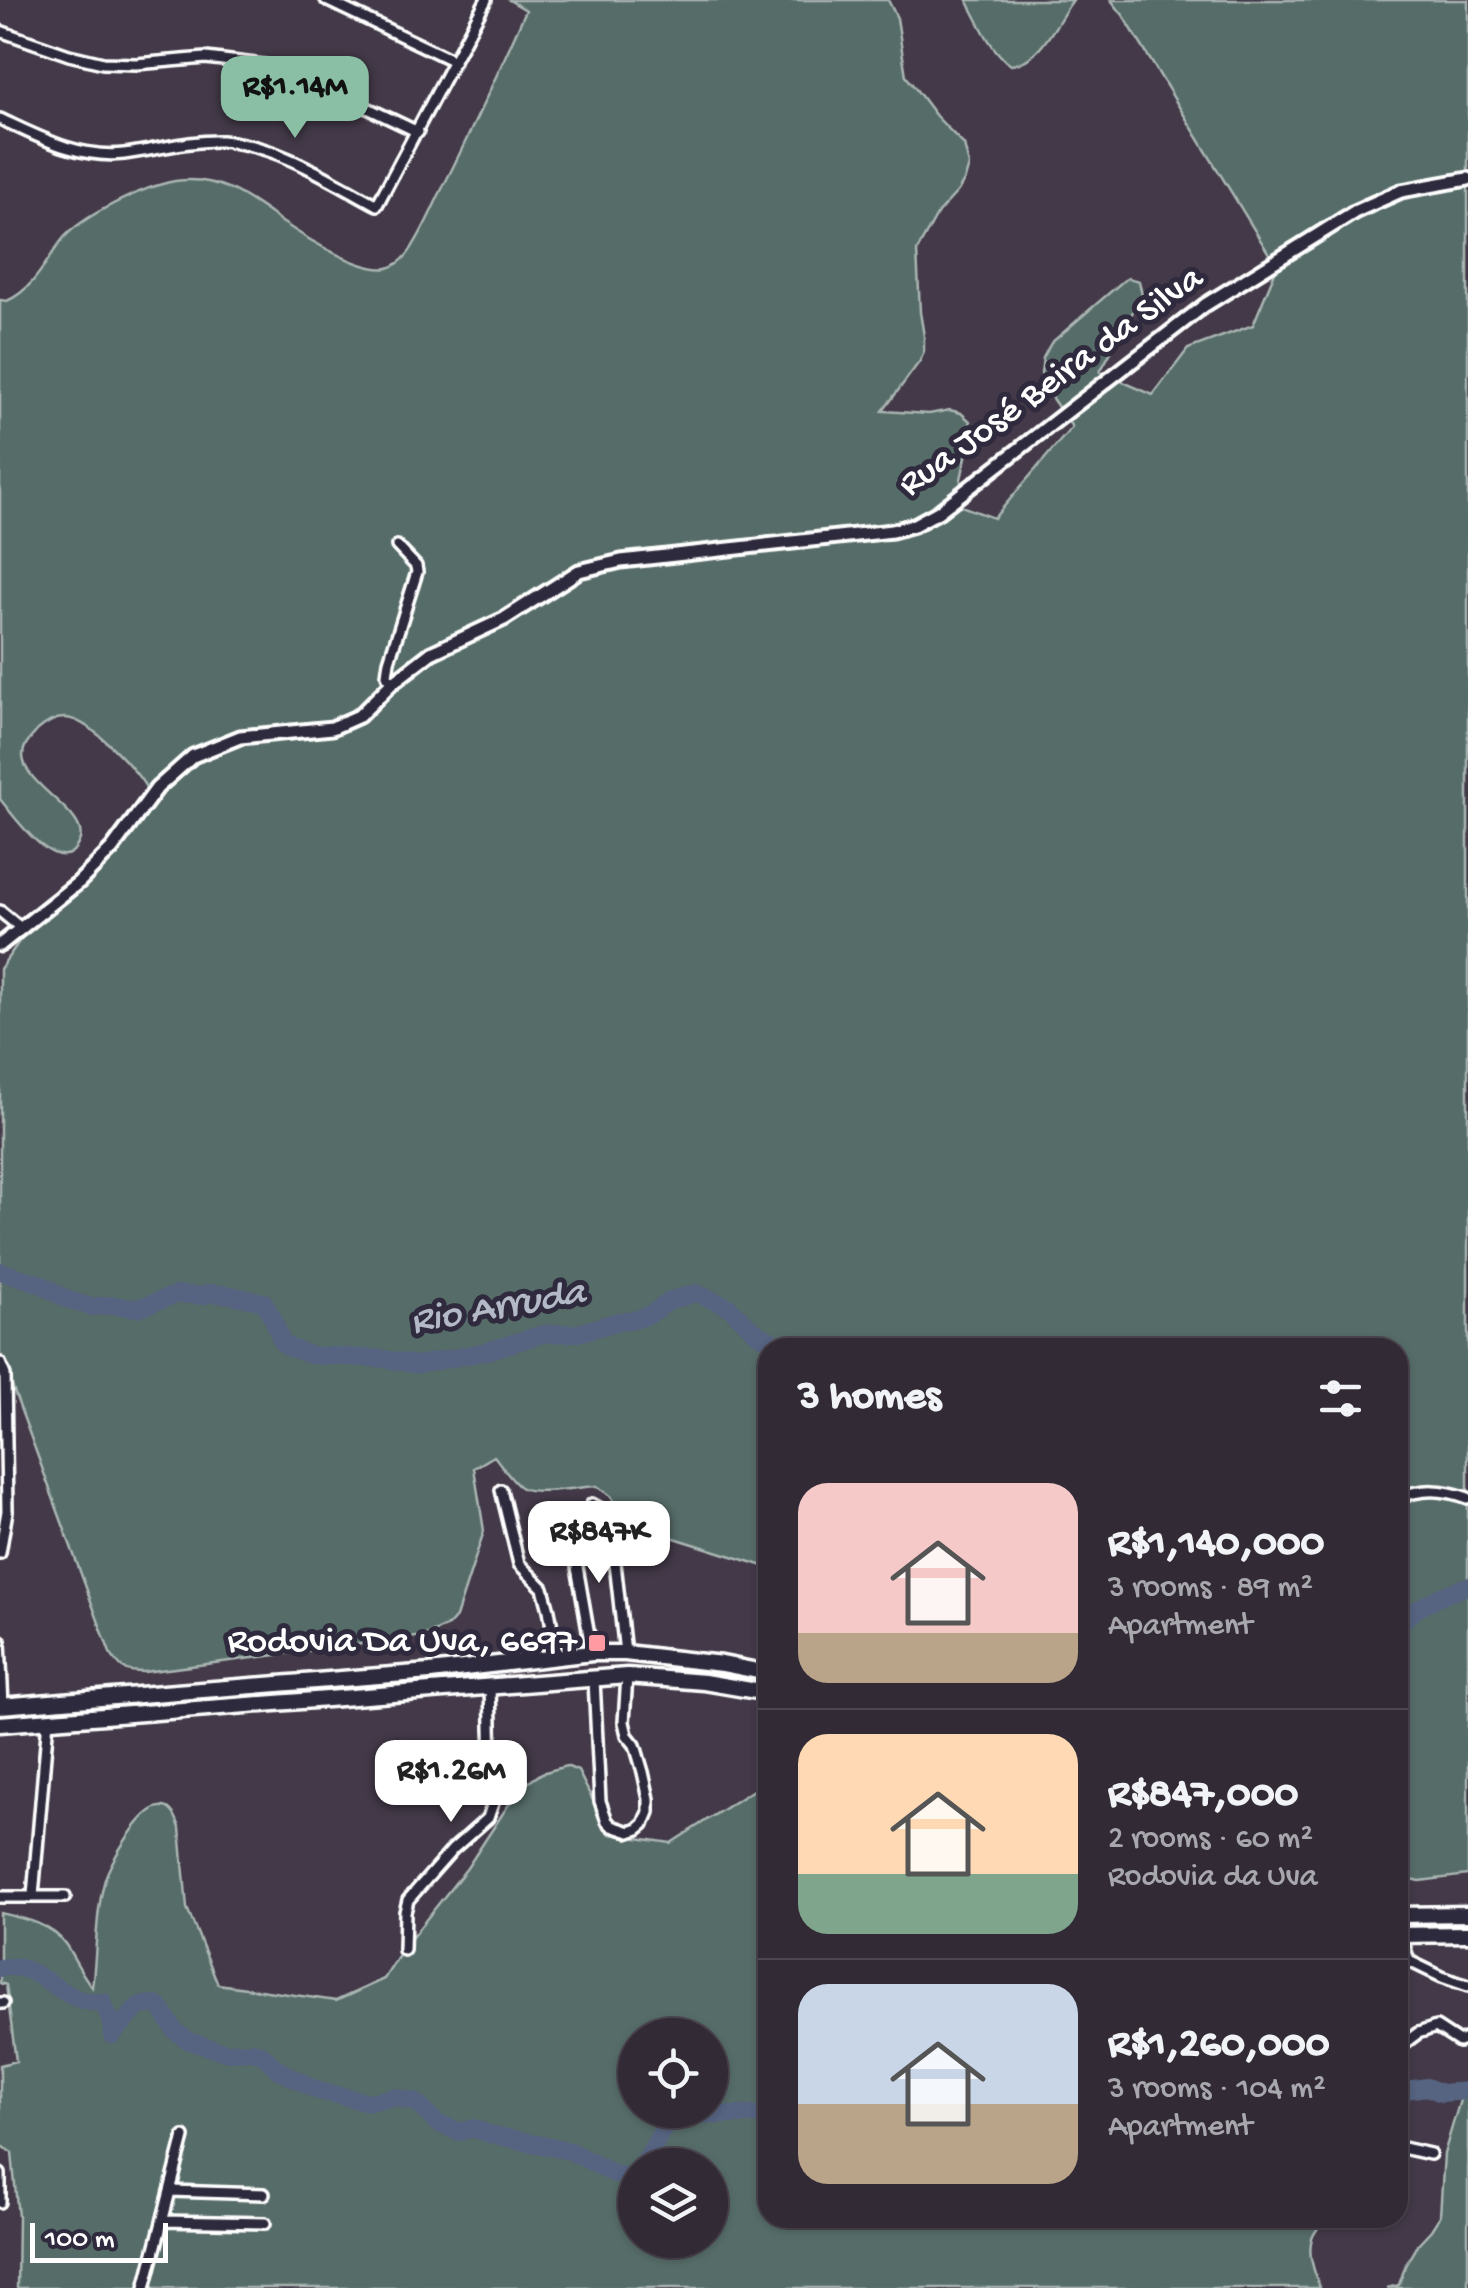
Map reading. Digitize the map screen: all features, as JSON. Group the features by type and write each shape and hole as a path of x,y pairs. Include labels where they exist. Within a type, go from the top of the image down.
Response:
{"main road":[{"path":"1,1706 430,1672 592,1654 625,1653 758,1671"},
{"path":"0,1724 627,1676 758,1691"},
{"path":"1408,1914 1468,1914"},
{"path":"1408,1936 1468,1934"}],"street":[{"path":"326,0 454,61"},
{"path":"0,118 84,153 120,154 200,142 251,146 298,163 377,205 486,0"},
{"path":"0,31 69,56 104,63 206,58 264,65 298,75 418,132"},
{"name":"Rua José Beira da Silva","path":"0,946 79,882 112,849 156,788 193,756 240,737 332,728 359,716 391,684 431,653 504,619 579,571 621,561 892,531 914,524 938,512 1240,282 1356,211 1401,191 1468,180"},
{"path":"391,684 387,674 389,661 417,572 397,546"},
{"path":"0,911 22,928"},
{"path":"0,1364 5,1375 7,1510 0,1553"},
{"path":"501,1490 519,1564 543,1588 557,1656"},
{"path":"1408,1495 1427,1490 1468,1498"},
{"path":"592,1504 603,1510 609,1525 625,1653"},
{"path":"576,1561 592,1654"},
{"path":"0,1641 1,1706"},
{"path":"594,1680 602,1815 612,1826 630,1832 644,1824 649,1799 635,1745 624,1722 627,1676"},
{"path":"404,1950 408,1900 452,1849 488,1818 493,1803 490,1686"},
{"path":"33,1896 48,1720"},
{"path":"0,1897 65,1897"},
{"path":"1408,1958 1442,1978 1468,1986"},
{"path":"1408,2041 1436,2028 1458,2042 1468,2038"},
{"path":"144,2288 184,2138"},
{"path":"1408,2149 1430,2154"},
{"path":"0,2174 0,2202"},
{"path":"170,2191 264,2194"},
{"path":"162,2221 265,2223"}],"green space":[{"path":"509,0 888,0 897,18 906,76 964,145 969,165 958,191 938,213 917,251 924,351 883,411 929,414 950,410 970,421 958,505 994,518 1072,427 1044,387 1043,358 1051,343 1123,281 1139,281 1142,295 1100,372 1153,395 1188,349 1253,325 1277,267 1111,0 1468,0 1468,1875 1420,1881 1408,1878 1408,1338 758,1338 758,1564 631,1522 611,1496 597,1486 547,1491 522,1488 494,1456 474,1468 484,1531 456,1617 448,1626 424,1636 144,1672 123,1668 110,1653 12,1386 0,1363 0,969 23,936 98,867 149,793 125,760 101,737 76,721 62,718 38,730 23,756 34,779 76,821 79,842 71,853 61,855 37,842 0,799 0,300 7,301 25,290 62,240 83,221 131,196 175,181 221,185 350,260 377,268 396,265 421,232 526,10"},
{"path":"967,0 1073,0 1039,49 1011,65 991,44"},
{"path":"566,1766 578,1771 610,1834 671,1843 758,1787 758,2228 1318,2228 1312,2237 1311,2259 1320,2288 17,2288 18,2217 12,2153 0,2145 0,2065 16,2061 6,1985 0,1983 0,1913 53,1932 66,1945 92,1987 99,1906 108,1871 145,1816 160,1807 168,1808 180,1828 187,1908 218,1984 336,2001 384,1979 467,1868 509,1804 542,1773"},
{"path":"1468,2073 1468,2288 1387,2288 1399,2285 1417,2245 1440,2216 1444,2154"}],"waterway":[{"name":"Rio Arruda","path":"0,1271 91,1307 138,1308 178,1294 208,1293 264,1302 288,1347 311,1355 418,1365 487,1351 543,1334 578,1333 637,1319 671,1300 696,1293 729,1307 765,1338"},
{"name":"Rio Arruda","path":"1408,1617 1430,1601 1468,1586"},
{"path":"0,1968 26,1970 74,1997 103,2002 112,2035 139,2006 152,2004 160,2007 175,2031 189,2041 225,2052 254,2051 277,2069 318,2091 369,2102 395,2097 415,2102 437,2123 460,2132 473,2128 570,2151 618,2175"},
{"path":"1408,2090 1427,2087 1441,2093 1468,2091"},
{"path":"653,2148 663,2130 681,2115 758,2115"}],"place":[{"name":"Rodovia Da Uva, 6697","path":"597,1643"}]}
